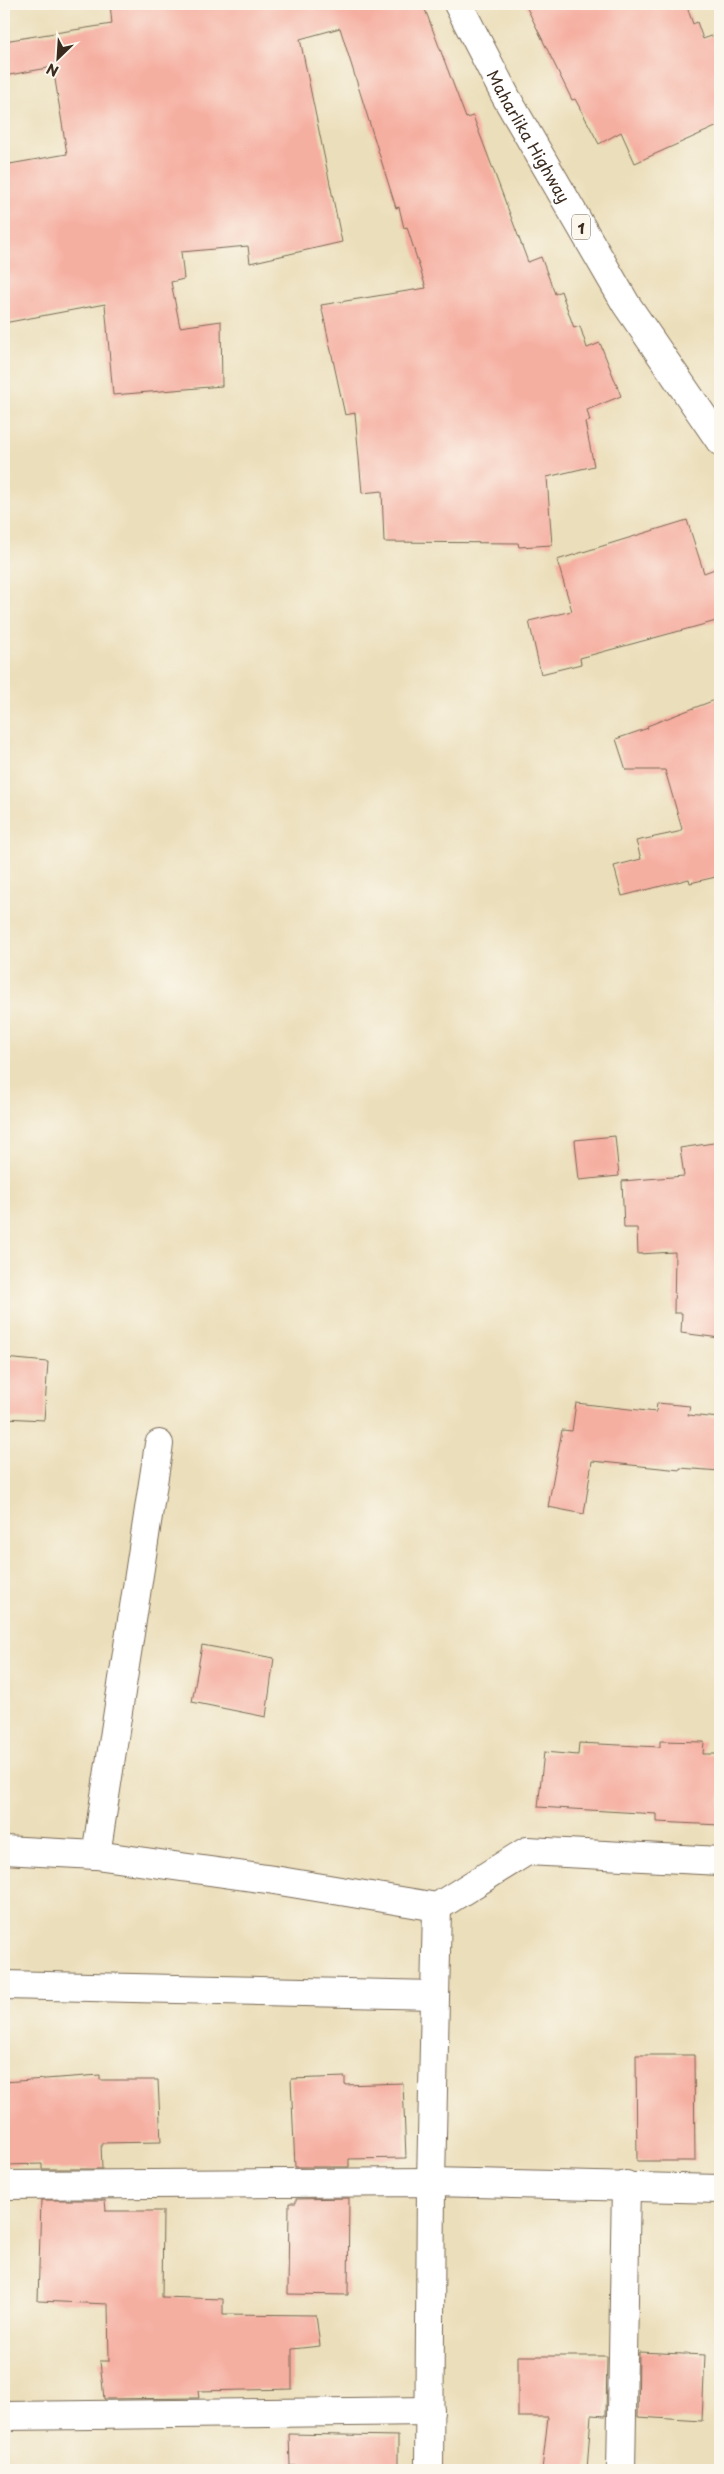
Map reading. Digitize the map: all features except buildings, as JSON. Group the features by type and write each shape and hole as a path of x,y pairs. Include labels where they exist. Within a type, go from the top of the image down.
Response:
{"main road":[{"name":"Maharlika Highway","path":"458,4 506,97 626,304 720,441"},
{"path":"96,1855 159,1444"},
{"path":"4,1850 96,1855 274,1880 437,1907 527,1851 720,1861"},
{"path":"429,2470 431,2182 437,1907"},
{"path":"4,1985 435,1995"},
{"path":"4,2185 431,2182 626,2185 720,2189"},
{"path":"621,2470 626,2185"},
{"path":"4,2416 430,2411"}]}
